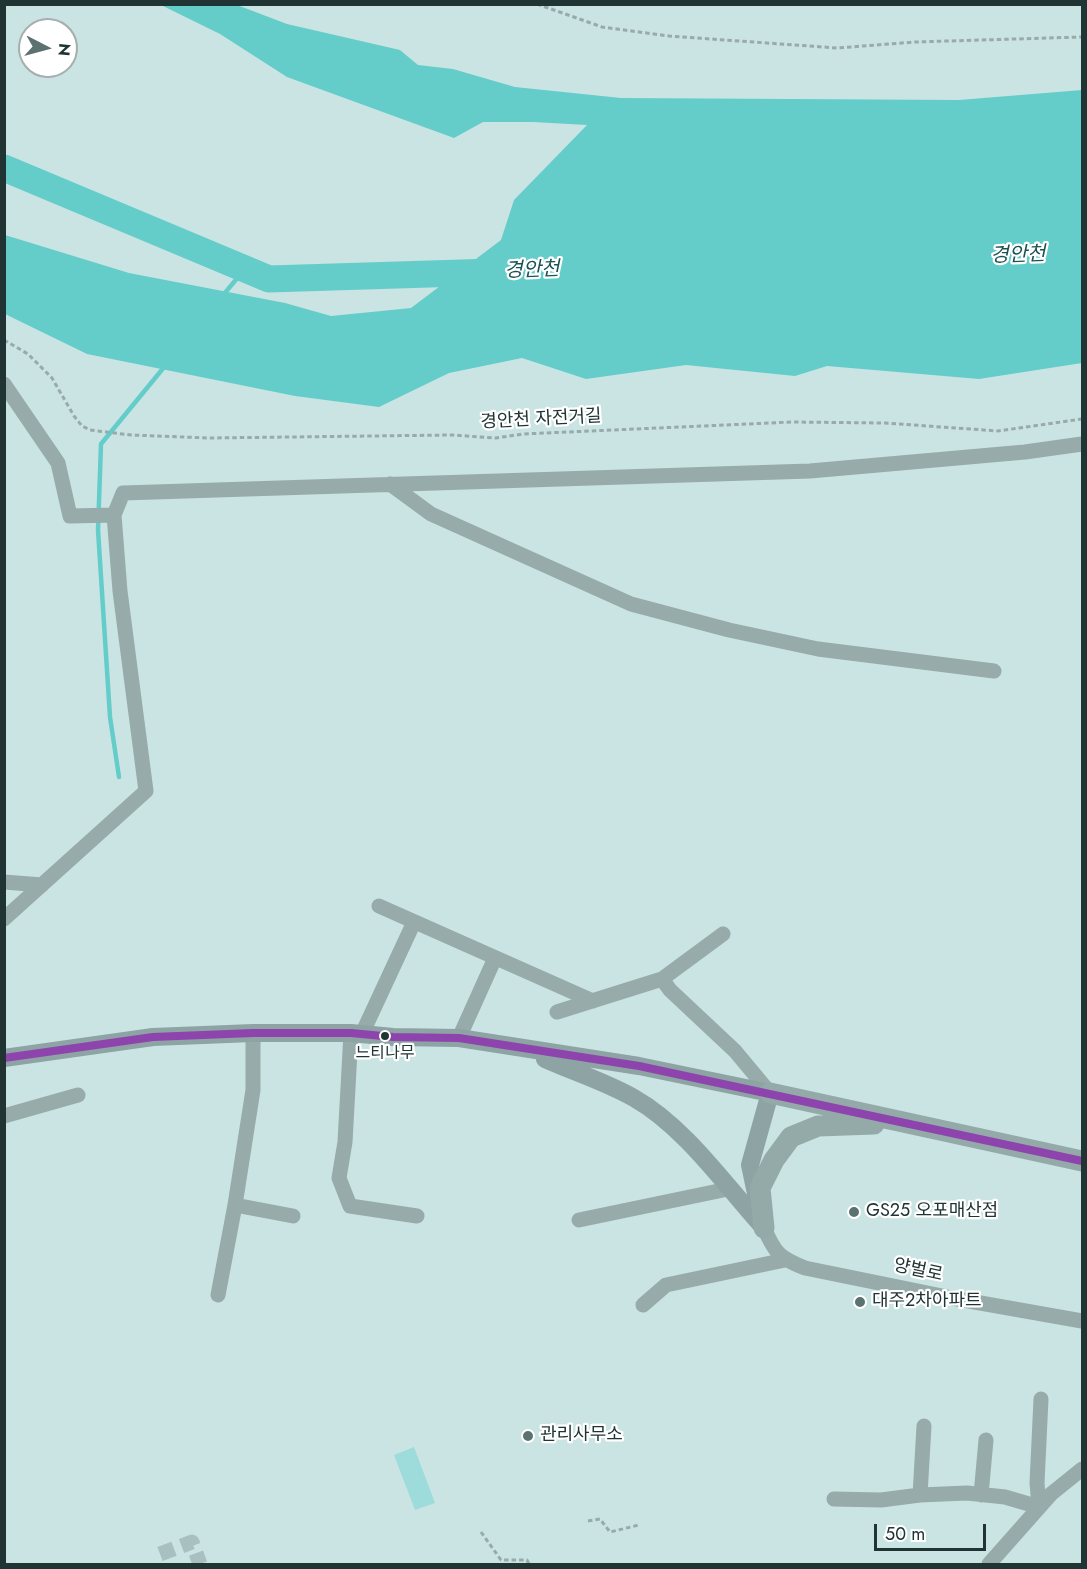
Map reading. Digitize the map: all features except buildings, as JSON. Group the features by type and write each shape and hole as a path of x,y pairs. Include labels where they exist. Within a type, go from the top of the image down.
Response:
{"highway":[{"path":"770,1093 1083,1161"},
{"path":"764,1228 760,1188 774,1160 791,1137 818,1126 906,1124"}],"main road":[{"path":"4,1058 153,1037 253,1033 459,1038 639,1066 770,1093 750,1165 764,1228"},
{"path":"521,1048 634,1098 669,1125 700,1155 764,1228"}],"street":[{"path":"4,384 58,463 70,516 112,515"},
{"path":"4,919 146,791 112,515 123,493 810,471 1025,452 1083,444"},
{"path":"390,484 431,514 631,604 729,630 818,649 994,671"},
{"path":"4,882 42,885"},
{"path":"379,906 593,1001"},
{"path":"414,922 357,1034 339,1178 350,1206 417,1216"},
{"path":"556,1012 662,979 723,934"},
{"path":"459,1038 495,958"},
{"path":"662,979 670,990 735,1051 770,1093"},
{"path":"218,1295 253,1090 253,1033"},
{"path":"4,1116 78,1095"},
{"path":"579,1221 728,1189"},
{"path":"235,1205 293,1216"},
{"path":"764,1228 773,1247 785,1260"},
{"path":"643,1305 666,1285 785,1260"},
{"name":"양벌로","path":"785,1260 805,1268 1083,1322"},
{"path":"1039,1507 1037,1483 1041,1399"},
{"path":"920,1495 924,1426"},
{"path":"981,1495 986,1440"},
{"path":"989,1564 1051,1494 1083,1469"},
{"path":"834,1499 881,1500 920,1495 967,1493 1005,1497 1039,1507"}],"path":[{"path":"537,4 602,27 669,36 837,48 915,42 1083,37"},
{"name":"경안천 자전거길","path":"4,340 28,354 52,378 82,426 90,430 131,435 209,438 452,435 496,438 523,434 792,422 885,423 998,431 1083,419"},
{"path":"588,1521 600,1519 610,1532 639,1525"},
{"path":"481,1532 501,1560 527,1560 529,1564"}],"shaded area":[{"path":"414,1447 435,1503 415,1510 394,1455"}],"water":[{"path":"161,5 237,5 287,24 400,50 418,65 453,69 515,87 621,98 959,100 1082,90 1082,363 979,379 827,366 795,376 686,365 586,379 522,358 449,373 379,407 295,396 87,354 5,314 5,235 129,273 285,303 331,316 411,308 501,240 514,200 587,125 483,122 454,138 287,77 220,34"}],"waterway":[{"name":"경안천","path":"4,168 269,279 494,272"},
{"path":"224,294 244,270"},
{"path":"119,777 110,717 98,530 101,444 165,366"}],"tunnel":[{"path":"160,1554 192,1542 200,1564"}],"transit line":[{"path":"4,1058 153,1037 253,1033 351,1033 393,1037 459,1038 639,1066 1082,1161"}],"place":[{"name":"느티나무","path":"385,1036"},
{"name":"GS25 오포매산점","path":"854,1212"},
{"name":"대주2차아파트","path":"860,1302"},
{"name":"관리사무소","path":"528,1436"}]}
